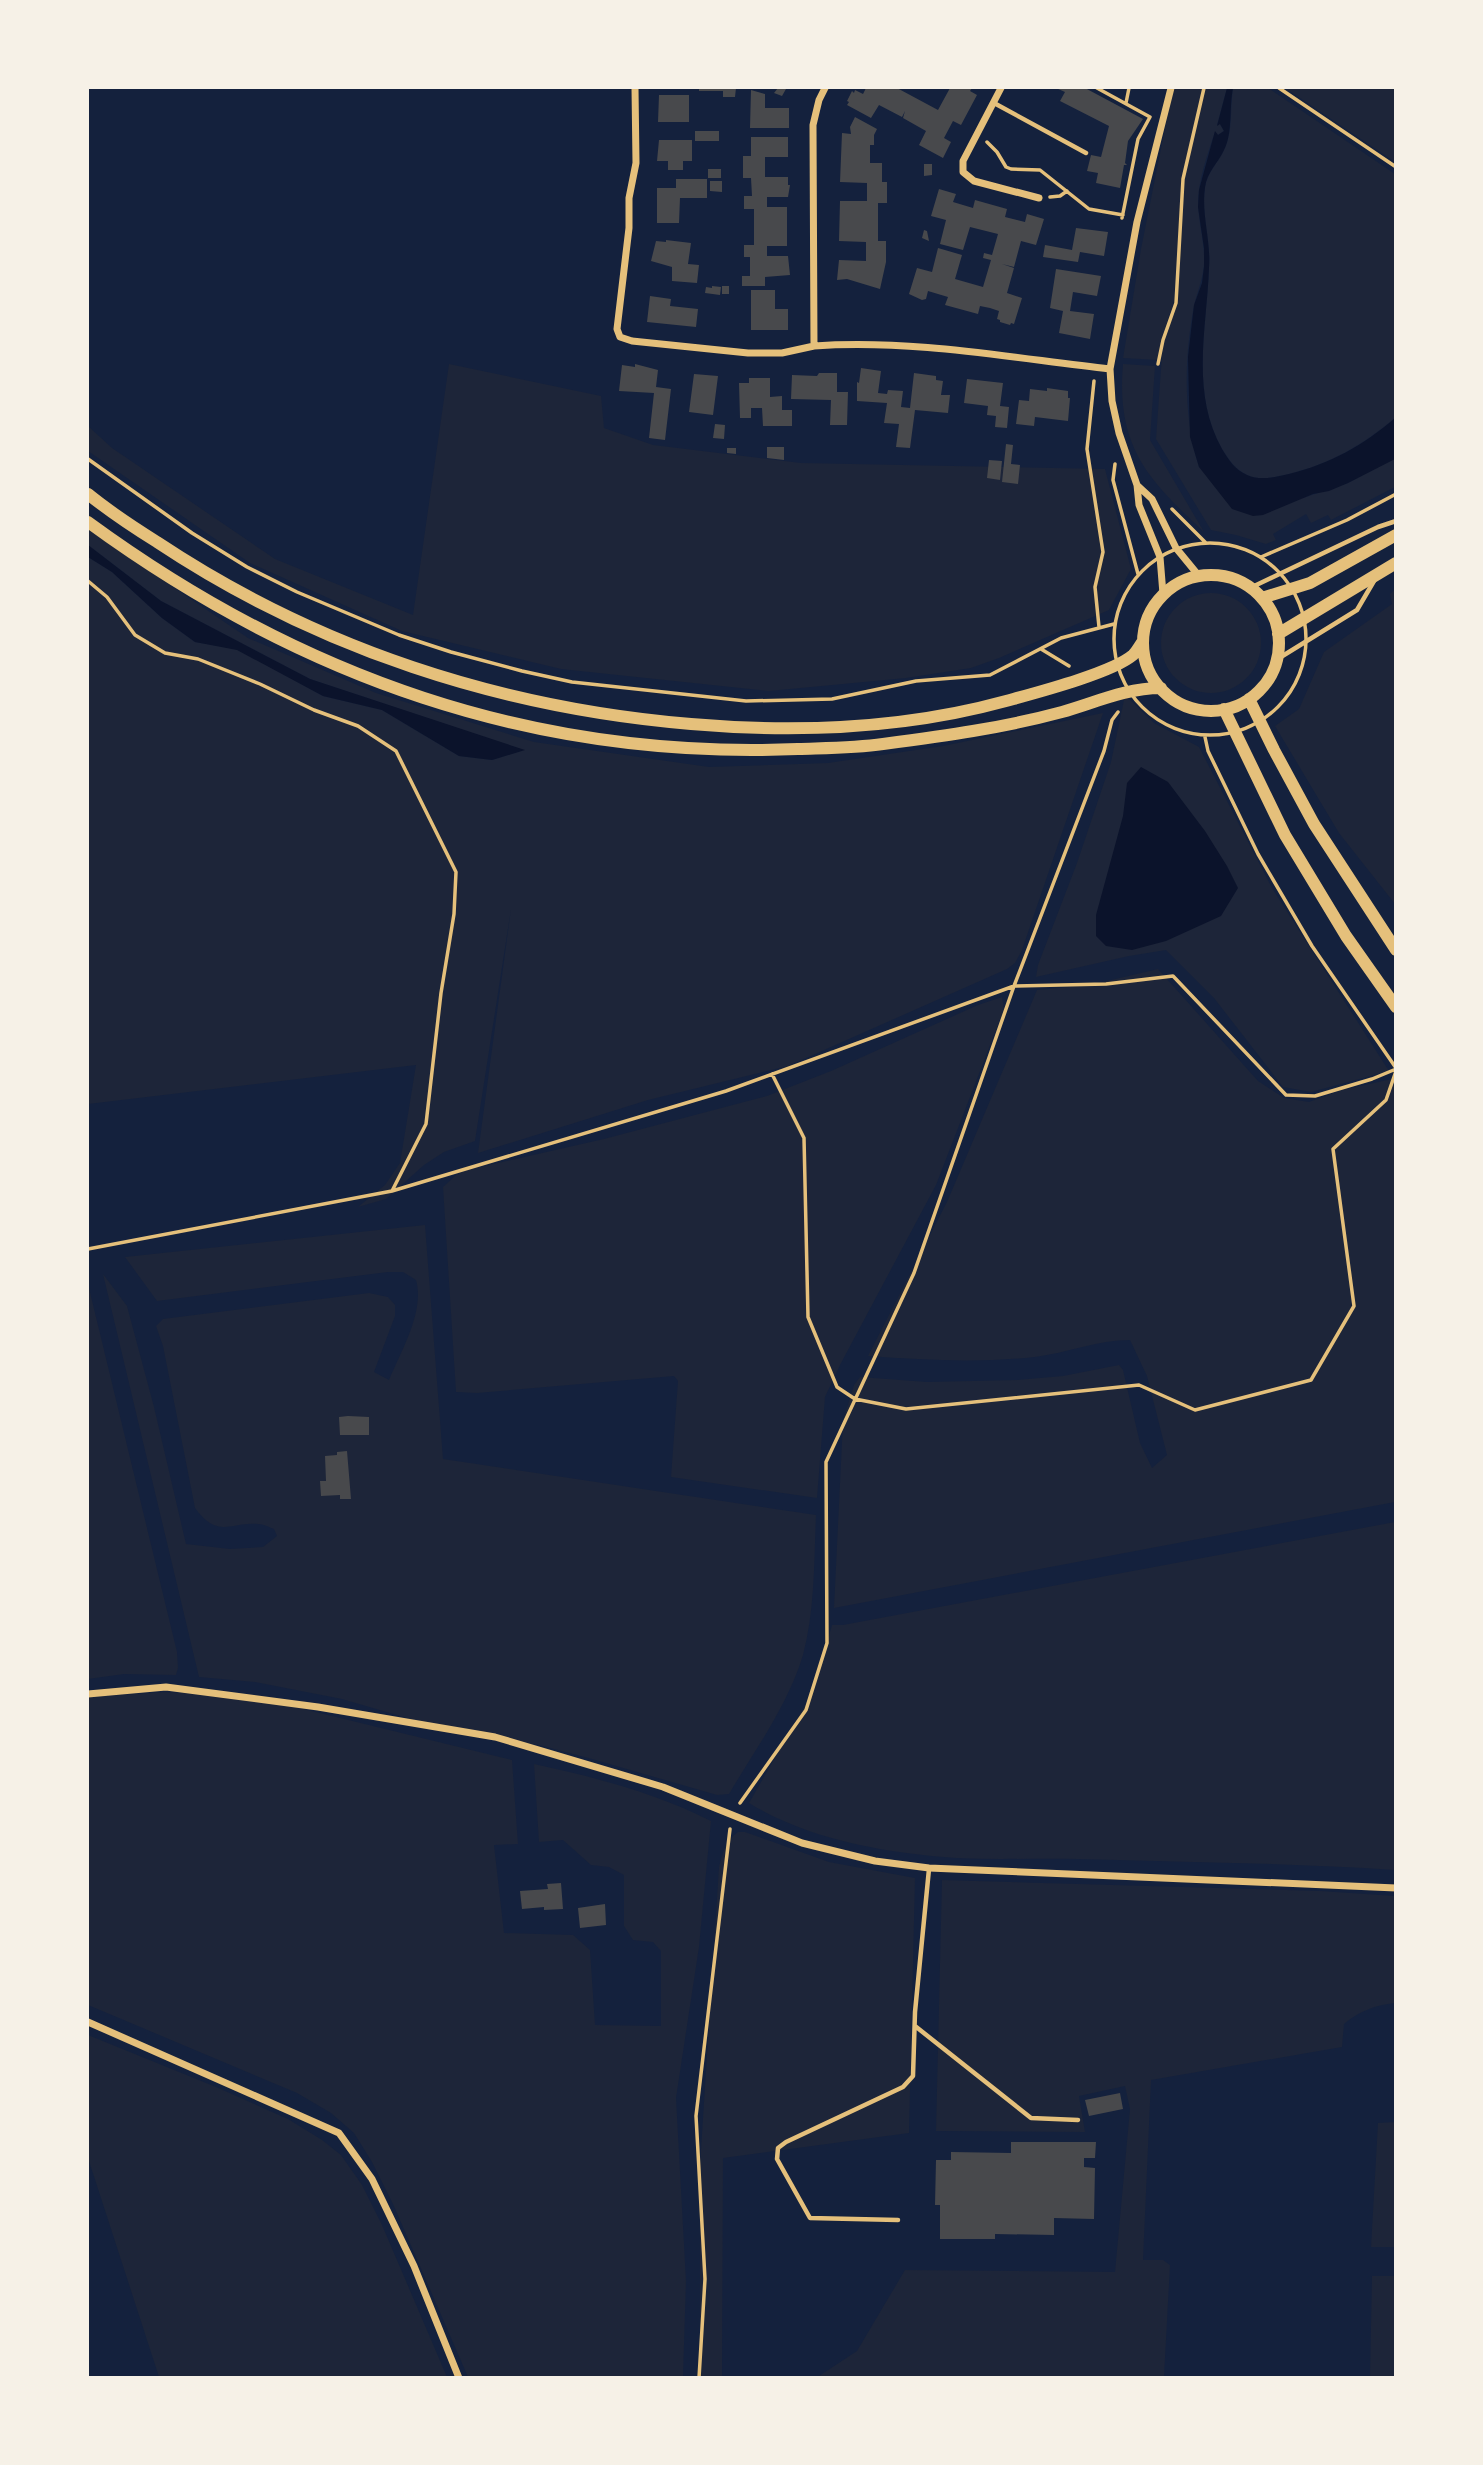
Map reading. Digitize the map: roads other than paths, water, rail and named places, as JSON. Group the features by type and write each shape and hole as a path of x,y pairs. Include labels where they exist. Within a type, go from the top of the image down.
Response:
{"main road":[{"path":"88,494 189,564 278,612 348,645 456,682 569,709 626,718 712,726 792,729 843,727 930,717 991,705 1086,676 1117,664 1133,654 1143,641"},
{"path":"88,522 146,564 208,602 270,636 334,666 452,709 579,737 710,751 878,745 1025,721 1160,688"},
{"path":"1262,598 1292,591 1329,574 1395,535"},
{"path":"1278,634 1395,563"},
{"path":"1199,576 1222,576 1250,588 1262,598 1272,614 1278,634 1276,660 1269,677 1249,699 1224,709 1203,710 1173,699 1160,688 1148,668 1143,641 1147,619 1163,594 1182,582 1199,576"},
{"path":"1249,699 1314,824 1395,950"},
{"path":"1224,709 1286,835 1346,936 1395,1007"}],"street":[{"path":"635,88 636,163 629,198 629,228 617,329 620,337 643,343 748,353 782,353 814,346 854,343 1110,369"},
{"path":"814,346 813,125 825,88"},
{"path":"1001,88 963,161 963,172 974,181 1039,198"},
{"path":"1163,594 1160,557 1139,505 1137,485 1119,433 1112,401 1110,369 1137,222 1171,88"},
{"path":"1137,485 1152,499 1176,548 1199,576"},
{"path":"88,1694 166,1687 318,1707 495,1737 663,1787 802,1843 875,1861 929,1868 1395,1888"},
{"path":"88,2022 339,2133 372,2179 414,2266 459,2378"}],"lane":[{"path":"993,103 1086,153"},
{"path":"1250,588 1395,521"},
{"path":"1276,660 1357,610 1378,575"},
{"path":"898,2220 810,2218 777,2159 778,2148 786,2142 903,2087 913,2076 914,2025 929,1868"},
{"path":"914,2025 1031,2118 1078,2120"}]}
